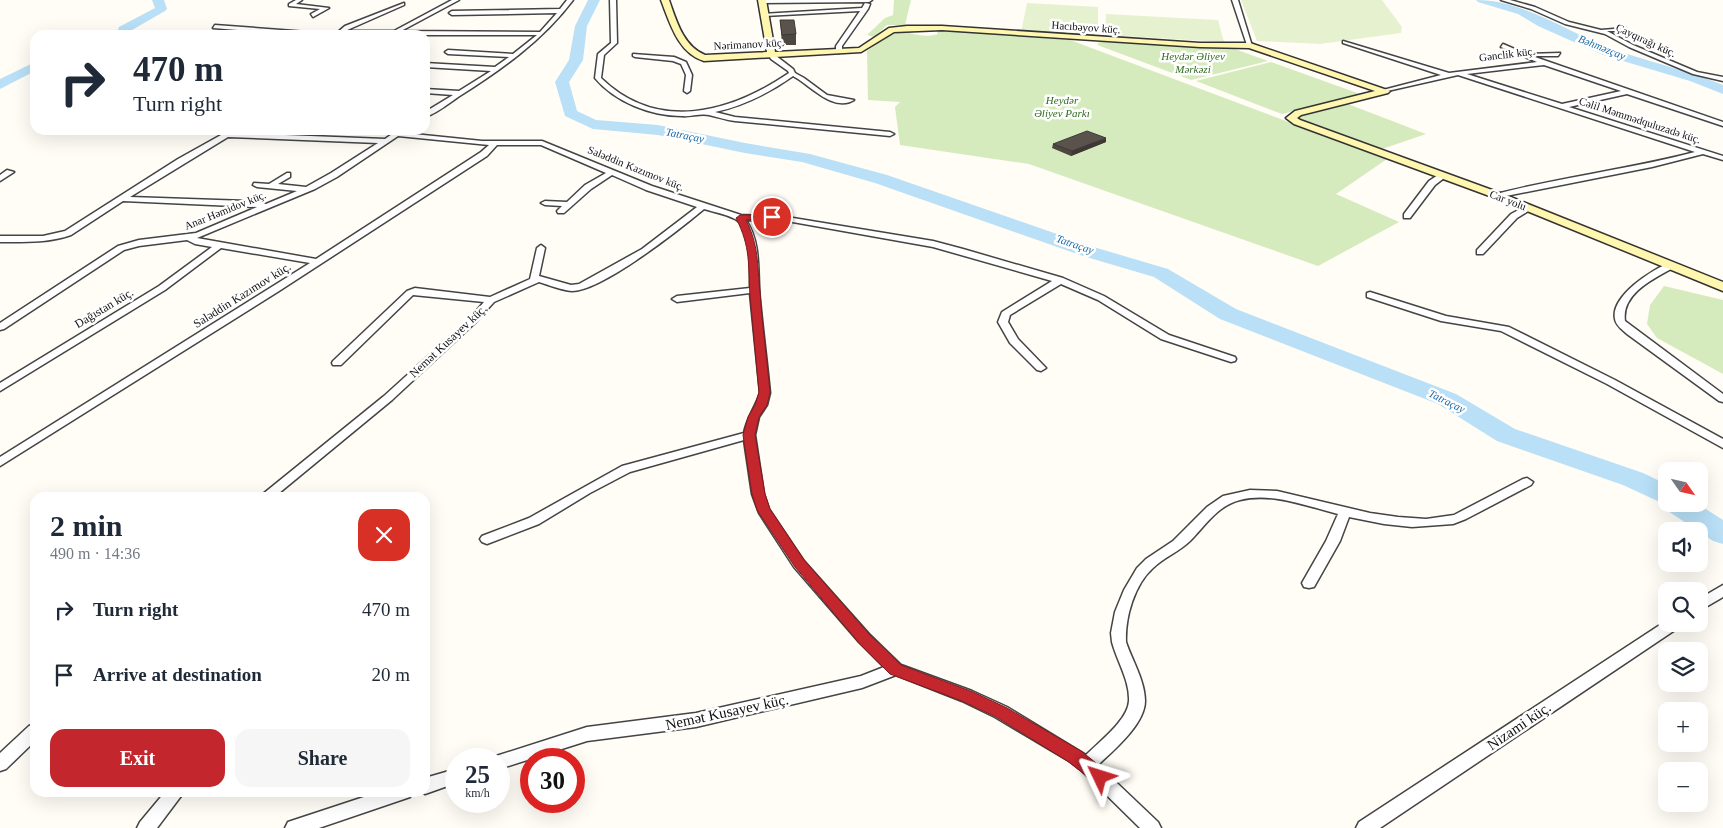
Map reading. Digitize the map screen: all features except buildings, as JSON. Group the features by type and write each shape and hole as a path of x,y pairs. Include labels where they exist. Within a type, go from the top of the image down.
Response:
{"street":[{"path":"299,0 291,5 326,8 312,15"},
{"path":"400,30 456,0"},
{"path":"430,112 514,56 562,11 570,0"},
{"path":"613,0 614,43 601,54 598,78 609,87 644,108 666,112 708,112 753,98 792,74 800,76 823,96 851,100"},
{"name":"Nərimanov küç.","path":"665,0 680,38 699,57 839,51"},
{"path":"792,74 791,70 773,58 771,54 762,0 869,0 839,46 839,51"},
{"path":"1234,0 1245,46"},
{"name":"Çayqırağı küç.","path":"1504,0 1533,8 1567,23 1600,31 1695,73 1723,79"},
{"path":"344,30 402,4"},
{"path":"764,14 865,8"},
{"path":"452,13 562,11"},
{"path":"215,27 255,30"},
{"name":"Hacıbəyov küç.","path":"839,51 863,49 884,34 901,30 930,28 1245,46 1380,93"},
{"path":"1600,31 1624,29"},
{"path":"430,34 540,33"},
{"path":"1345,42 1447,76"},
{"path":"1503,46 1544,62"},
{"path":"448,52 514,56"},
{"path":"1522,54 1558,54"},
{"path":"634,56 674,59 684,63 699,57"},
{"name":"Gənclik küç.","path":"1291,118 1298,113 1447,76 1544,62 1723,124"},
{"path":"684,63 689,76 687,91"},
{"path":"430,65 496,69"},
{"name":"Cəlil Məmmədquluzadə küç.","path":"1458,74 1703,152"},
{"path":"430,91 459,93"},
{"path":"1562,106 1628,92"},
{"path":"708,112 720,117 735,119 890,134"},
{"name":"Car yolu","path":"1291,118 1297,122 1499,196 1723,288"},
{"path":"0,238 44,239 68,233 226,135 387,141"},
{"name":"Anar Həmidov küç.","path":"0,327 122,248 139,243 189,238 334,176 396,135"},
{"name":"Saləddin Kazımov küç.","path":"424,135 494,144 542,143 668,195 740,218 788,219 933,244 1037,272 1101,298 1165,337 1231,359"},
{"name":"Saləddin Kazımov küç.","path":"0,462 318,262 484,154 494,144"},
{"path":"1703,152 1723,158"},
{"name":"Cəlil Məmmədquluzadə küç.","path":"1499,196 1535,187 1664,164 1703,152"},
{"path":"0,179 10,172"},
{"path":"562,212 568,204 588,187 611,173"},
{"path":"271,186 287,175"},
{"path":"1407,216 1432,183 1444,176"},
{"path":"258,184 307,189"},
{"path":"122,199 247,203 266,206"},
{"path":"545,203 568,204"},
{"path":"541,248 534,280 539,279 571,288 581,286 639,256 674,231 703,206"},
{"path":"1480,252 1514,216 1529,208"},
{"path":"740,218 747,229 752,248 765,392 761,405 753,417 749,435 758,494 763,510 800,564 864,638 896,669 967,696 1001,712 1087,764 1152,828"},
{"path":"189,238 198,242 219,246 318,262"},
{"name":"Dağıstan küç.","path":"0,388 36,364 162,288 219,246"},
{"path":"1670,266 1651,276 1630,294 1622,304 1619,314 1621,322 1631,332 1723,399"},
{"name":"Nemət Kusayev küç.","path":"271,492 388,398 472,321 491,300 534,280"},
{"path":"1041,368 1014,341 1003,322 1006,314 1060,280"},
{"path":"677,299 755,290"},
{"path":"337,362 415,291 491,300"},
{"path":"1370,294 1435,317 1457,322 1493,325 1505,329 1611,382 1723,444"},
{"path":"487,539 534,521 586,490 626,470 749,435"},
{"path":"1087,764 1129,721 1137,706 1136,693 1119,640 1120,627 1133,583 1148,564 1178,544 1218,506 1236,496 1253,494 1288,496 1344,511 1398,521 1432,522 1454,520 1527,482"},
{"path":"1309,583 1333,541 1344,511"},
{"path":"1708,600 1723,590"},
{"name":"Nizami küç.","path":"1365,828 1661,632"},
{"name":"Nemət Kusayev küç.","path":"510,758 587,734 696,720 862,682 896,669"},
{"path":"0,764 30,736"},
{"path":"430,784 445,780"},
{"path":"146,828 172,797"},
{"path":"294,828 389,797"}],"green space":[{"path":"894,0 911,0 905,25 887,25 874,37 867,35 885,18 893,15"},
{"path":"1241,0 1382,0 1402,27 1401,33 1320,44 1257,41"},
{"path":"1027,3 1098,7 1098,37 1021,33"},
{"path":"1106,14 1218,20 1224,42 1105,35"},
{"name":"Heydər Əliyev Parkı","path":"936,30 1070,40 1387,159 1336,194 1399,222 1318,266 1029,164 900,145 895,107 900,102 868,100 867,51 892,34 904,32 931,36 938,34"},
{"name":"Heydər Əliyev Mərkəzi","path":"1100,42 1232,48 1268,61 1191,80 1100,46 1097,44"},
{"path":"1271,62 1360,94 1282,114 1196,81"},
{"path":"1348,104 1426,134 1382,149 1295,118"},
{"path":"1664,286 1723,300 1723,374 1657,338 1647,324 1650,305"}],"waterway":[{"path":"123,30 161,9 158,0"},
{"name":"Tatraçay","path":"594,0 581,26 576,60 562,82 570,113 593,124 658,130 745,148 804,157 881,179 1090,252 1161,273 1228,314 1447,399 1506,435 1633,479 1658,491"},
{"name":"Bəhməzçay","path":"1482,0 1522,12 1542,23 1608,52 1695,78 1723,90"},
{"path":"0,85 30,69"},
{"name":"Tatraçay","path":"1690,512 1723,534"}],"route":[{"path":"772,217 740,218 744,222 750,237 754,260 765,392 761,405 753,417 749,435 758,494 763,510 800,564 864,638 896,669 967,696 1001,712 1075,756 1087,764 1100,777"}]}
